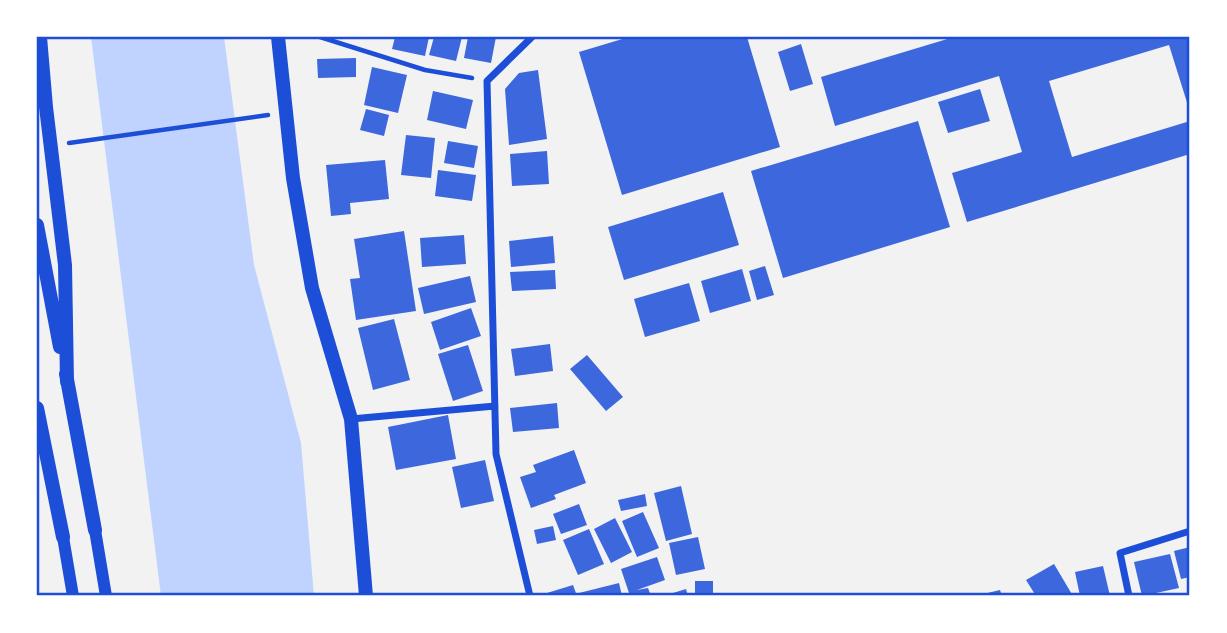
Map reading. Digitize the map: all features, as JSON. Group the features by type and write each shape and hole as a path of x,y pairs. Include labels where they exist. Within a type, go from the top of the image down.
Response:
{"main road":[{"path":"40,37 65,265 67,382"},
{"path":"278,37 293,178 312,288 351,419 366,596"},
{"path":"37,225 95,530"},
{"path":"37,408 63,537"}],"street":[{"path":"530,596 496,454 487,81 532,37"},
{"path":"351,419 495,406"},
{"path":"95,530 106,596"},
{"path":"1129,596 1120,553 1190,531"},
{"path":"63,537 74,596"}],"path":[{"path":"320,37 425,70 487,81"},
{"path":"64,144 280,113"}],"water":[{"path":"91,37 224,37 254,265 301,443 314,596 161,596"}],"building":[{"path":"395,37 429,37 425,56 392,49"},
{"path":"434,37 462,37 456,61 429,55"},
{"path":"468,37 496,37 491,63 464,58"},
{"path":"629,37 747,37 780,147 622,195 579,52"},
{"path":"954,37 1190,37 1190,112 1169,45 1049,81 1072,157 1190,121 1190,154 967,222 952,173 1022,152 999,76 835,126 821,77"},
{"path":"801,44 813,84 790,91 778,52"},
{"path":"356,58 356,77 318,78 317,59"},
{"path":"372,67 407,75 398,113 364,105"},
{"path":"538,70 547,139 509,145 505,89 519,73"},
{"path":"980,89 990,121 948,133 938,102"},
{"path":"433,91 473,100 466,129 427,120"},
{"path":"366,109 389,115 384,136 360,130"},
{"path":"918,121 950,227 783,278 751,171"},
{"path":"406,135 435,138 431,178 401,175"},
{"path":"448,141 478,146 474,168 444,163"},
{"path":"547,151 549,184 512,186 510,154"},
{"path":"385,160 389,199 350,203 351,214 331,216 326,165"},
{"path":"438,170 476,175 472,201 435,196"},
{"path":"723,192 739,245 624,280 608,227"},
{"path":"404,231 416,311 356,320 350,279 360,278 354,239"},
{"path":"464,235 466,264 422,267 420,238"},
{"path":"553,236 555,263 511,267 509,241"},
{"path":"765,266 774,295 757,300 749,271"},
{"path":"742,269 751,301 710,313 701,281"},
{"path":"555,270 556,289 512,291 510,272"},
{"path":"470,276 476,302 424,314 418,288"},
{"path":"689,283 700,321 645,337 634,299"},
{"path":"471,308 481,336 440,350 431,322"},
{"path":"394,319 410,380 373,390 358,328"},
{"path":"550,344 553,371 515,376 511,349"},
{"path":"468,345 483,391 453,401 438,354"},
{"path":"587,355 623,397 606,411 570,369"},
{"path":"557,403 559,428 513,432 510,408"},
{"path":"448,415 456,459 396,470 388,427"},
{"path":"574,450 586,483 554,495 556,499 531,508 520,477 536,472 533,465"},
{"path":"485,460 494,501 461,508 452,467"},
{"path":"681,486 692,534 666,541 654,493"},
{"path":"645,494 647,506 621,511 618,500"},
{"path":"579,504 587,525 561,534 553,514"},
{"path":"643,512 659,548 637,557 622,521"},
{"path":"615,518 632,552 611,563 594,529"},
{"path":"553,526 556,540 537,544 534,530"},
{"path":"589,529 604,564 578,575 563,540"},
{"path":"698,537 705,569 676,575 669,543"},
{"path":"1190,547 1190,577 1181,579 1174,551"},
{"path":"1170,554 1179,588 1142,596 1134,562"},
{"path":"657,557 665,580 637,590 648,588 651,596 630,596 621,569"},
{"path":"1054,564 1073,596 1036,596 1026,580"},
{"path":"1103,566 1110,596 1080,596 1075,572"},
{"path":"695,581 713,581 713,596 695,596"},
{"path":"619,583 622,596 580,596 579,593"},
{"path":"573,585 577,596 548,596 547,593"},
{"path":"686,589 688,596 663,596"},
{"path":"1000,590 1002,596 979,596 979,595"}]}
